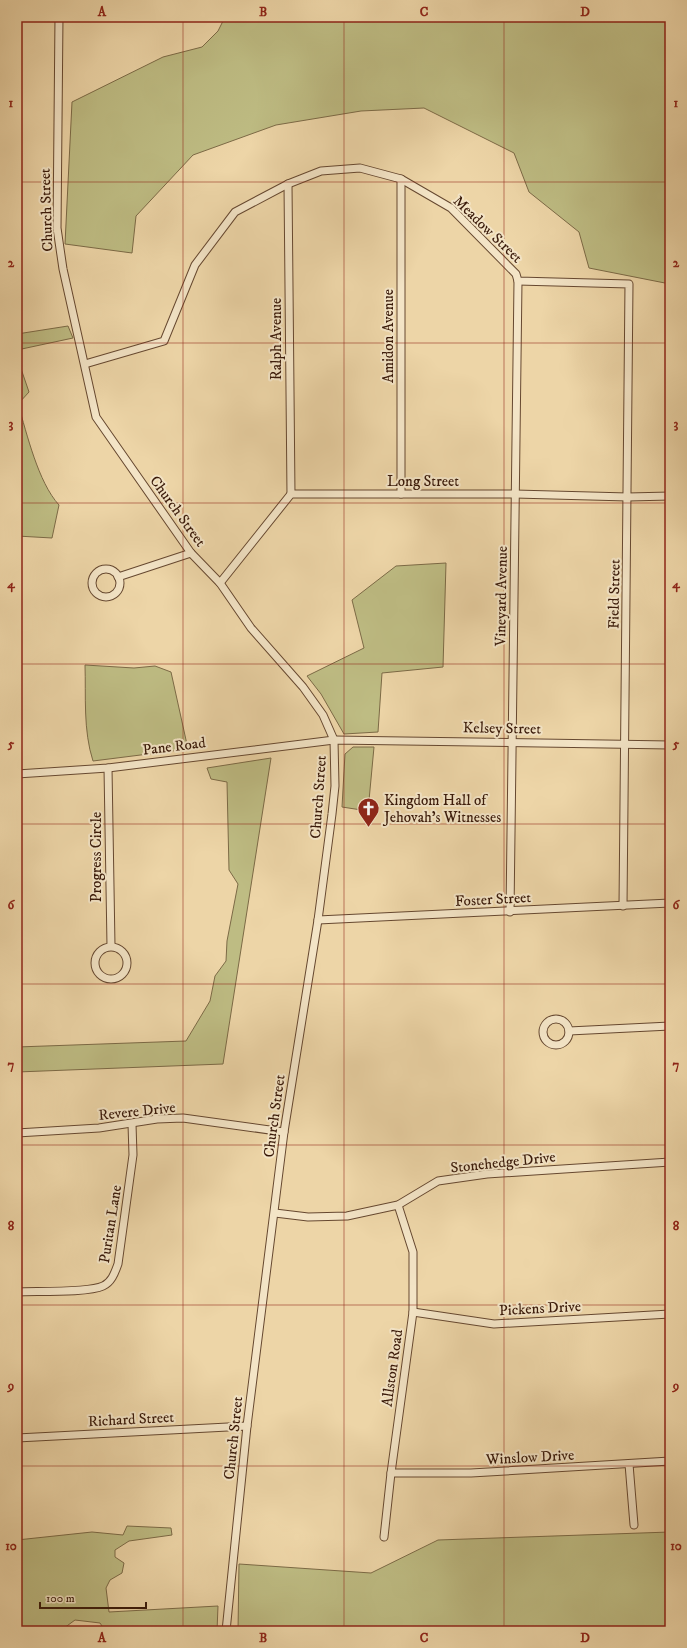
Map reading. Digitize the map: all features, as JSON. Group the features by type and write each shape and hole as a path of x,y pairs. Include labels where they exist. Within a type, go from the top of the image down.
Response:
{"street":[{"name":"Church Street","path":"58,17 57,228 63,269 96,417 191,553 220,583 251,628 303,687 323,715 334,740 335,772 332,814 318,920 284,1132 247,1426 226,1631"},
{"name":"Meadow Street","path":"85,364 164,341 195,265 235,212 288,184 321,171 360,168 402,179 451,208 516,274 518,281 629,284"},
{"name":"Amidon Avenue","path":"401,494 402,179"},
{"name":"Ralph Avenue","path":"288,184 290,494"},
{"name":"Vineyard Avenue","path":"510,912 518,281"},
{"name":"Field Street","path":"623,906 629,284"},
{"name":"Long Street","path":"290,494 516,494 628,497 670,496"},
{"path":"220,583 290,494"},
{"path":"118,577 191,553"},
{"name":"Kelsey Street","path":"334,740 512,741 670,745"},
{"name":"Pane Road","path":"17,774 108,768 334,740"},
{"name":"Progress Circle","path":"108,768 110,946"},
{"name":"Foster Street","path":"318,920 510,912 670,903"},
{"path":"110,946 123,951 128,963 125,972 114,979 101,976 95,962 98,953 110,946"},
{"path":"569,1031 670,1026"},
{"name":"Revere Drive","path":"17,1132 99,1128 157,1119 183,1118 284,1132"},
{"name":"Puritan Lane","path":"17,1292 88,1289 104,1286 113,1276 118,1264 134,1155 132,1124"},
{"name":"Stonehedge Drive","path":"275,1213 308,1216 347,1216 398,1205 438,1181 487,1174 670,1162"},
{"name":"Allston Road","path":"384,1537 391,1473 413,1312 413,1252 398,1205"},
{"name":"Pickens Drive","path":"413,1312 494,1324 670,1314"},
{"name":"Richard Street","path":"17,1438 247,1426"},
{"name":"Winslow Drive","path":"391,1473 471,1473 670,1461"},
{"path":"629,1464 634,1525"}],"shaded area":[{"path":"225,17 670,17 670,284 589,268 579,232 529,192 514,153 424,108 361,111 276,125 193,155 136,216 132,253 65,244 72,102 163,57 202,47 218,31"},
{"path":"68,326 73,338 17,350 17,334"},
{"path":"17,357 29,392 18,404 29,443 45,484 59,505 52,538 17,536"},
{"path":"446,563 443,667 382,673 378,732 344,734 321,694 307,676 364,648 352,600 396,566"},
{"path":"85,665 134,668 155,666 171,672 188,749 93,761 86,725"},
{"path":"353,747 374,747 368,811 342,807 345,754"},
{"path":"271,758 223,1064 17,1072 17,1047 186,1041 210,1001 215,976 226,961 227,941 238,884 229,870 227,782 211,779 207,768"},
{"path":"127,1526 171,1528 172,1535 129,1541 115,1550 115,1557 124,1563 122,1573 110,1580 106,1588 109,1612 218,1606 217,1631 111,1631 104,1629 100,1623 75,1620 60,1631 17,1631 17,1540 92,1532 123,1535"},
{"path":"670,1532 670,1631 238,1631 239,1564 371,1573 438,1540"}],"place":[{"name":"Kingdom Hall of Jehovah's Witnesses","path":"368,828"}]}
